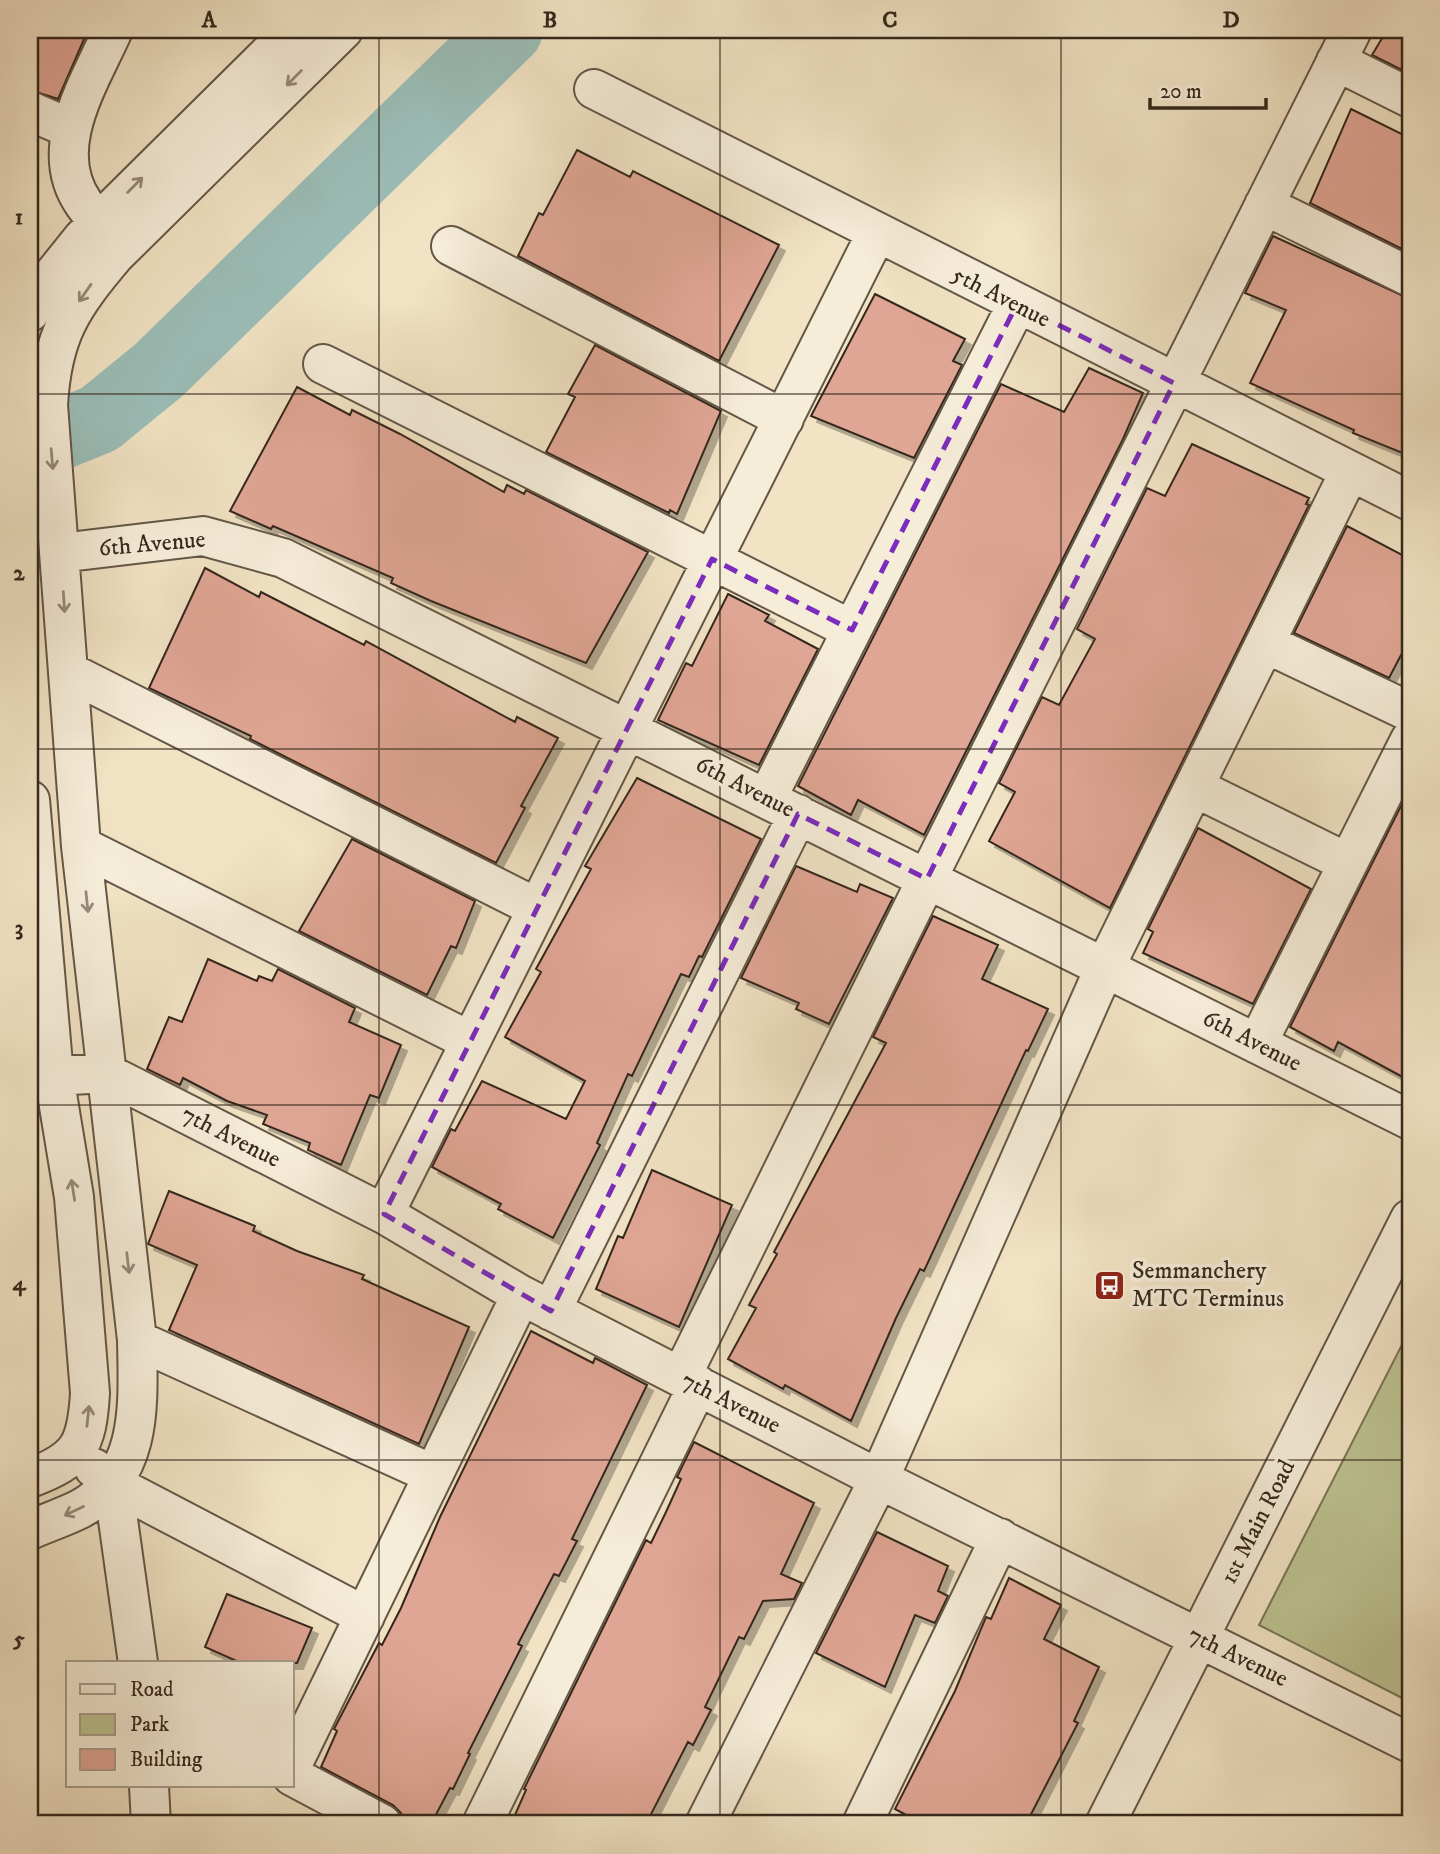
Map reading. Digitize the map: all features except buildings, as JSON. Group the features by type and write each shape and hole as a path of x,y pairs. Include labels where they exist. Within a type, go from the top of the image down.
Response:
{"street":[{"path":"111,234 84,204 74,186 69,164 69,128 113,30"},
{"path":"30,1530 82,1508 113,1484 134,1440 139,1414 137,1340 81,846 48,405 50,367 61,331 85,291 111,234 293,30"},
{"path":"30,313 42,289 111,234 343,30"},
{"path":"482,1824 927,879 1344,46 1410,98"},
{"name":"5th Avenue","path":"594,89 876,234 1410,501"},
{"path":"30,111 69,128"},
{"path":"1264,205 1410,277"},
{"path":"384,1214 876,234"},
{"path":"451,246 783,419"},
{"path":"294,1761 432,1474 536,1303 783,806 852,630 1017,304"},
{"path":"323,364 852,630"},
{"path":"705,1824 879,1479 1105,967 1350,471"},
{"name":"6th Avenue","path":"60,553 203,536 238,543 283,558 1410,1120"},
{"path":"1265,643 1410,712"},
{"path":"69,672 537,908"},
{"path":"1257,1044 1410,740"},
{"path":"1194,788 1348,863"},
{"path":"30,800 54,1076 74,1197 90,1393 88,1425 77,1453 57,1468 30,1478"},
{"path":"81,846 470,1041"},
{"path":"54,1076 106,1073"},
{"name":"7th Avenue","path":"106,1073 384,1214 536,1303 879,1479 1410,1743"},
{"name":"1st Main Road","path":"1105,1824 1410,1219"},
{"path":"137,1340 432,1474"},
{"path":"77,1453 113,1484 365,1616"},
{"path":"113,1484 138,1661"},
{"path":"862,1824 1000,1538"},
{"path":"294,1777 382,1824"},
{"path":"149,1787 151,1824"}],"highlighted area":[{"path":"1017,304 1174,383 927,879 798,814 551,1311 384,1214 712,559 852,630"}],"green space":[{"path":"1410,1329 1410,1702 1259,1625"}],"waterway":[{"path":"30,447 99,419 159,370 508,30"}],"place":[{"name":"Semmanchery MTC Terminus","path":"1109,1285"}]}
